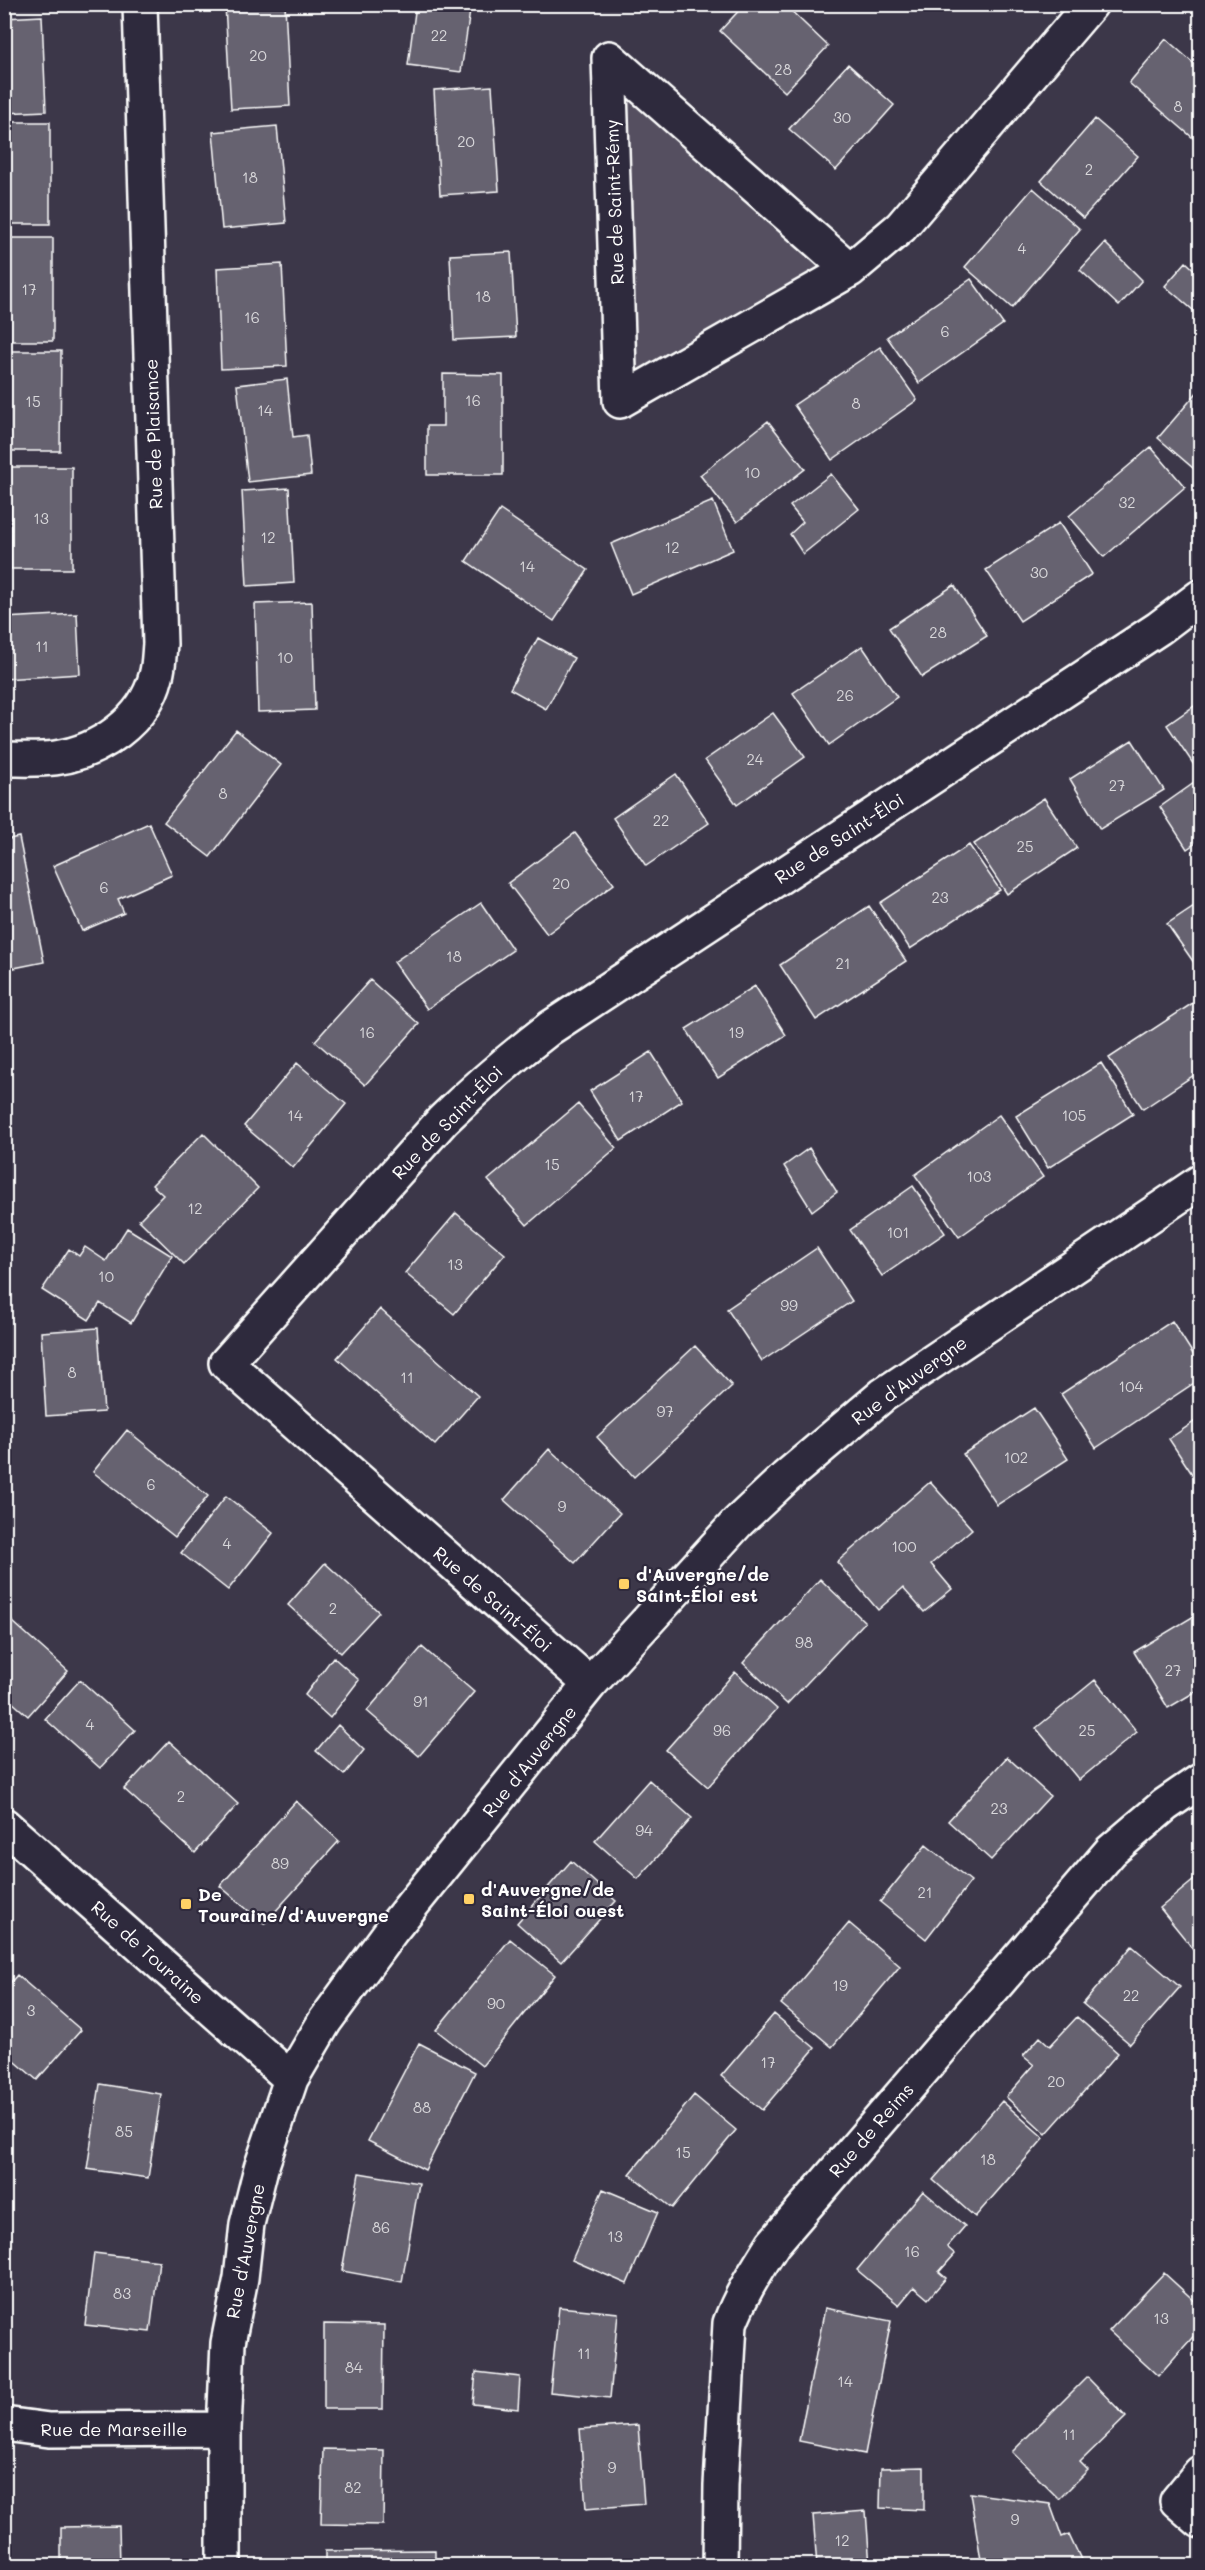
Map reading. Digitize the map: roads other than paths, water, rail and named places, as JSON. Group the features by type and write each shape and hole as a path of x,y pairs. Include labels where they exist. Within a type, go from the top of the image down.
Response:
{"street":[{"name":"Rue de Plaisance","path":"4,759 55,758 84,751 109,738 128,723 147,701 156,675 160,644 140,4"},
{"name":"Rue de Saint-Rémy","path":"850,270 609,58 620,401 850,270 901,227 1091,4"},
{"name":"Rue de Saint-Éloi","path":"590,1684 226,1363 443,1120 478,1085 512,1056 560,1022 1159,628 1200,597"},
{"name":"Rue d'Auvergne","path":"224,2565 224,2429 228,2343 241,2278 247,2224 261,2168 291,2079 325,2021 391,1931 590,1684 738,1522 883,1395 1197,1193"},
{"name":"Rue de Reims","path":"720,2565 721,2485 730,2323 740,2298 755,2272 773,2244 1111,1851 1165,1805 1200,1781"},
{"name":"Rue de Touraine","path":"4,1825 291,2079"},
{"name":"Rue de Marseille","path":"4,2424 49,2430 224,2429"},
{"path":"1200,2473 1177,2501 1200,2521"}],"place":[{"name":"d'Auvergne/de Saint-Éloi est","path":"624,1584"},
{"name":"d'Auvergne/de Saint-Éloi ouest","path":"469,1899"},
{"name":"De Touraine/d'Auvergne","path":"186,1904"}]}
